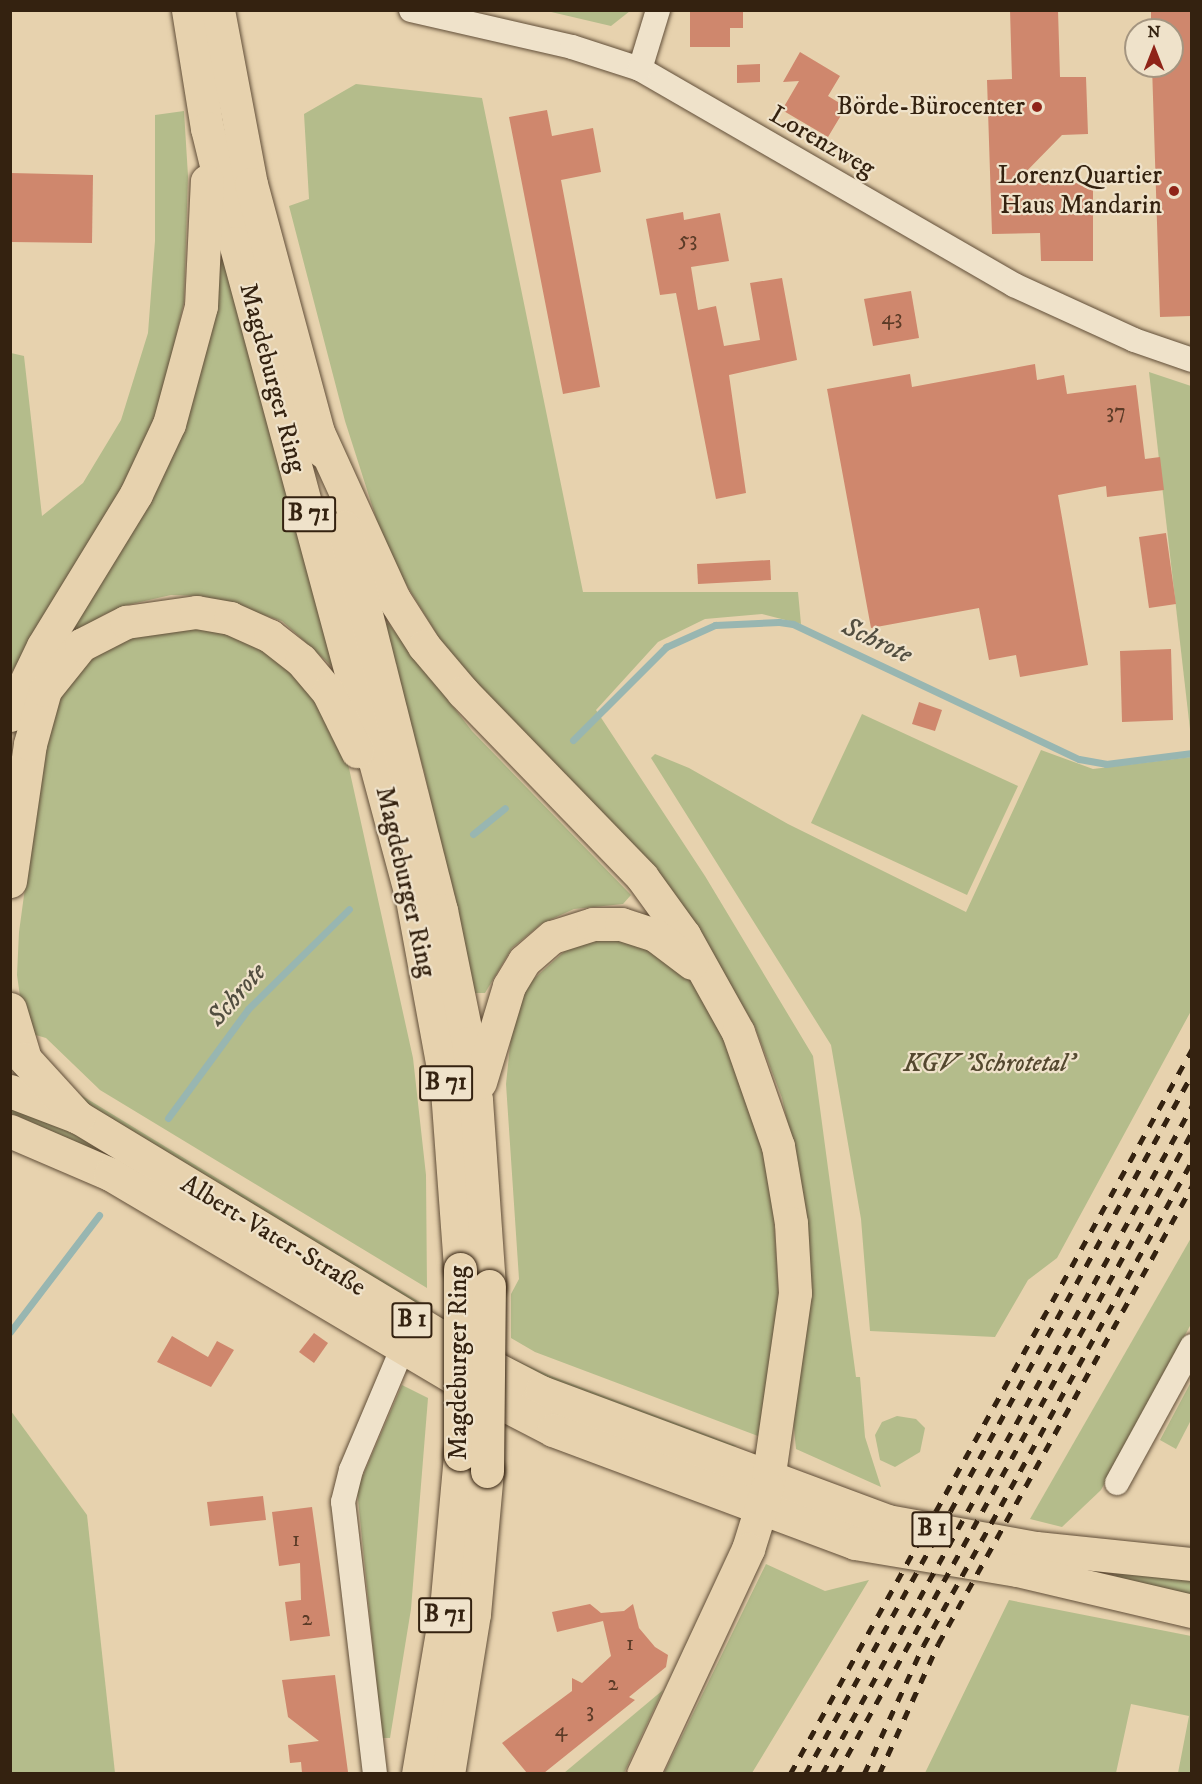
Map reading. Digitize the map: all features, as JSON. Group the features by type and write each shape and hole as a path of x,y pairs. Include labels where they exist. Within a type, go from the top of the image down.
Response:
{"main road":[{"name":"Magdeburger Ring","path":"188,10 207,128 412,899 447,1090 473,1462 475,1602 448,1773"},
{"name":"Magdeburger Ring","path":"218,10 251,184 439,898 476,1100 489,1286 473,1462 418,1773"},
{"path":"10,715 48,636 136,494 176,406 203,284 207,128"},
{"path":"317,430 394,599 424,646 463,692 642,877 707,976 757,1078 778,1146 791,1223 794,1314 761,1510 681,1698 643,1773"},
{"path":"10,881 34,723 57,670 81,645 108,629 160,614 196,612 230,618 270,636 301,660 328,692 346,722 412,899"},
{"path":"476,1100 509,986 524,961 552,937 593,924 630,926 670,945 707,976"},
{"path":"10,1009 25,1059 78,1117"},
{"name":"Albert-Vater-Straße","path":"10,1091 78,1117 498,1372 768,1477"},
{"name":"Albert-Vater-Straße","path":"10,1131 119,1178 403,1347 553,1430 761,1510"},
{"name":"B 1","path":"768,1477 887,1521 1036,1548 1191,1564"},
{"name":"B 1","path":"761,1510 855,1543 1032,1573 1191,1611"}],"street":[{"name":"Lorenzweg","path":"411,10 572,47 640,69 1014,285 1134,340 1191,360"},
{"path":"640,69 658,10"},
{"path":"1117,1483 1191,1346"},
{"path":"375,1773 343,1507 351,1470 403,1347"}],"green space":[{"path":"547,11 630,11 611,26"},
{"path":"356,84 482,98 583,592 798,592 801,624 762,614 705,619 658,642 596,710 705,876 813,1056 856,1377 860,1377 865,1437 881,1487 796,1449 793,1419 809,1313 804,1197 782,1098 755,1027 708,946 446,649 404,581 377,521 345,421 289,206 309,199 304,114"},
{"path":"184,111 188,176 184,302 156,422 132,476 11,673 11,353 24,356 42,516 83,483 121,420 148,333 155,241 155,115"},
{"path":"219,259 224,259 334,668 282,621 202,596 171,595 127,605 103,615 66,641"},
{"path":"1149,372 1191,386 1191,738"},
{"path":"388,623 472,731 631,895 623,904 574,909 541,924 512,948 485,993 475,993 424,771 383,625"},
{"path":"179,625 244,637 301,678 345,750 413,1058 426,1175 427,1288 100,1090 46,1038 25,1032 17,975 19,932 45,741 56,701 87,660 114,642"},
{"path":"862,714 1018,786 967,895 811,823"},
{"name":"KGV 'Schrotetal'","path":"1041,750 1093,769 1191,757 1191,1011 1057,1258 1028,1280 995,1337 870,1331 861,1219 831,1045 651,758 655,754 689,768 788,824 966,912"},
{"path":"638,940 685,973 694,985 719,1028 760,1139 773,1202 779,1302 758,1436 535,1352 511,1338 511,1294 519,1279 506,1084 513,1017 528,984 566,950 595,941"},
{"path":"71,1089 426,1306 426,1313 98,1114"},
{"path":"10,1105 40,1114 427,1343 78,1143 11,1113"},
{"path":"1191,1238 1191,1324 1101,1490 1062,1527 1030,1519"},
{"path":"511,1358 551,1376 737,1446 725,1446 510,1366"},
{"path":"1191,1382 1191,1420 1176,1449 1160,1440"},
{"path":"402,1385 428,1398 411,1609 390,1738 382,1738 357,1489"},
{"path":"11,1411 87,1515 115,1773 11,1773"},
{"path":"897,1416 916,1419 925,1428 920,1452 895,1467 880,1460 875,1435 882,1422"},
{"path":"766,1564 825,1591 869,1580 752,1773 664,1773"},
{"path":"1115,1572 1191,1579 1191,1595 1116,1577"},
{"path":"1009,1600 1191,1636 1191,1773 1178,1773 1189,1716 1131,1704 1116,1773 925,1773"},
{"path":"663,1690 624,1773 564,1773"}],"building":[{"path":"690,10 743,10 743,28 730,28 730,47 690,47"},
{"path":"1010,10 1058,10 1060,77 1086,77 1088,134 1062,135 1015,183 1093,183 1093,261 1041,261 1040,233 992,234 987,80 1012,79"},
{"name":"LorenzQuartier Haus Mandarin","path":"1151,10 1191,10 1191,316 1160,317 1152,78 1184,78 1184,18 1151,18"},
{"path":"800,52 840,76 828,96 846,107 828,137 782,110 799,81 783,82"},
{"path":"760,64 760,82 737,83 737,65"},
{"path":"547,110 552,136 593,128 601,172 561,180 600,387 563,394 509,117"},
{"path":"11,173 93,175 92,243 10,242"},
{"path":"683,212 684,220 720,213 729,261 691,267 698,310 716,306 724,346 760,340 750,283 782,278 797,360 729,375 746,493 716,499 676,293 660,295 646,219"},
{"path":"911,291 919,338 873,346 864,299"},
{"path":"1035,364 1037,380 1064,375 1067,394 1136,385 1145,459 1160,457 1164,490 1107,497 1106,486 1058,495 1088,665 1020,677 1016,655 989,660 979,608 871,628 827,389 910,374 912,387"},
{"path":"1166,533 1176,604 1149,608 1139,537"},
{"path":"770,560 771,580 698,584 697,564"},
{"path":"1171,649 1173,720 1122,722 1120,651"},
{"path":"919,702 942,710 935,731 912,724"},
{"path":"314,1333 328,1343 314,1363 299,1352"},
{"path":"172,1336 208,1357 217,1341 234,1350 211,1387 157,1362"},
{"path":"263,1496 266,1520 210,1526 207,1502"},
{"path":"312,1507 330,1636 290,1641 285,1602 301,1600 300,1563 279,1566 272,1512"},
{"path":"590,1604 601,1613 624,1611 633,1604 639,1628 655,1647 668,1655 666,1667 629,1697 635,1700 544,1773 527,1773 502,1743 572,1691 572,1678 582,1683 611,1656 603,1621 557,1632 552,1612"},
{"path":"335,1675 348,1772 302,1773 301,1762 290,1763 288,1745 319,1741 288,1717 282,1680"}],"waterway":[{"name":"Schrote","path":"573,740 666,647 715,625 779,622 793,624 1079,759 1106,764 1192,753"},
{"name":"Schrote","path":"473,834 505,808"},
{"name":"Schrote","path":"168,1118 248,1009 349,909"},
{"name":"Schrote","path":"10,1332 99,1215"}],"railway":[{"path":"790,1774 1192,1049"},
{"path":"805,1774 1192,1074"},
{"path":"822,1774 1192,1106"},
{"path":"837,1774 1192,1132"},
{"path":"864,1774 923,1646 1192,1161"},
{"path":"879,1774 938,1644 1192,1186"}],"place":[{"name":"Börde-Bürocenter","path":"1037,107"},
{"name":"LorenzQuartier Haus Mandarin","path":"1174,191"}]}
